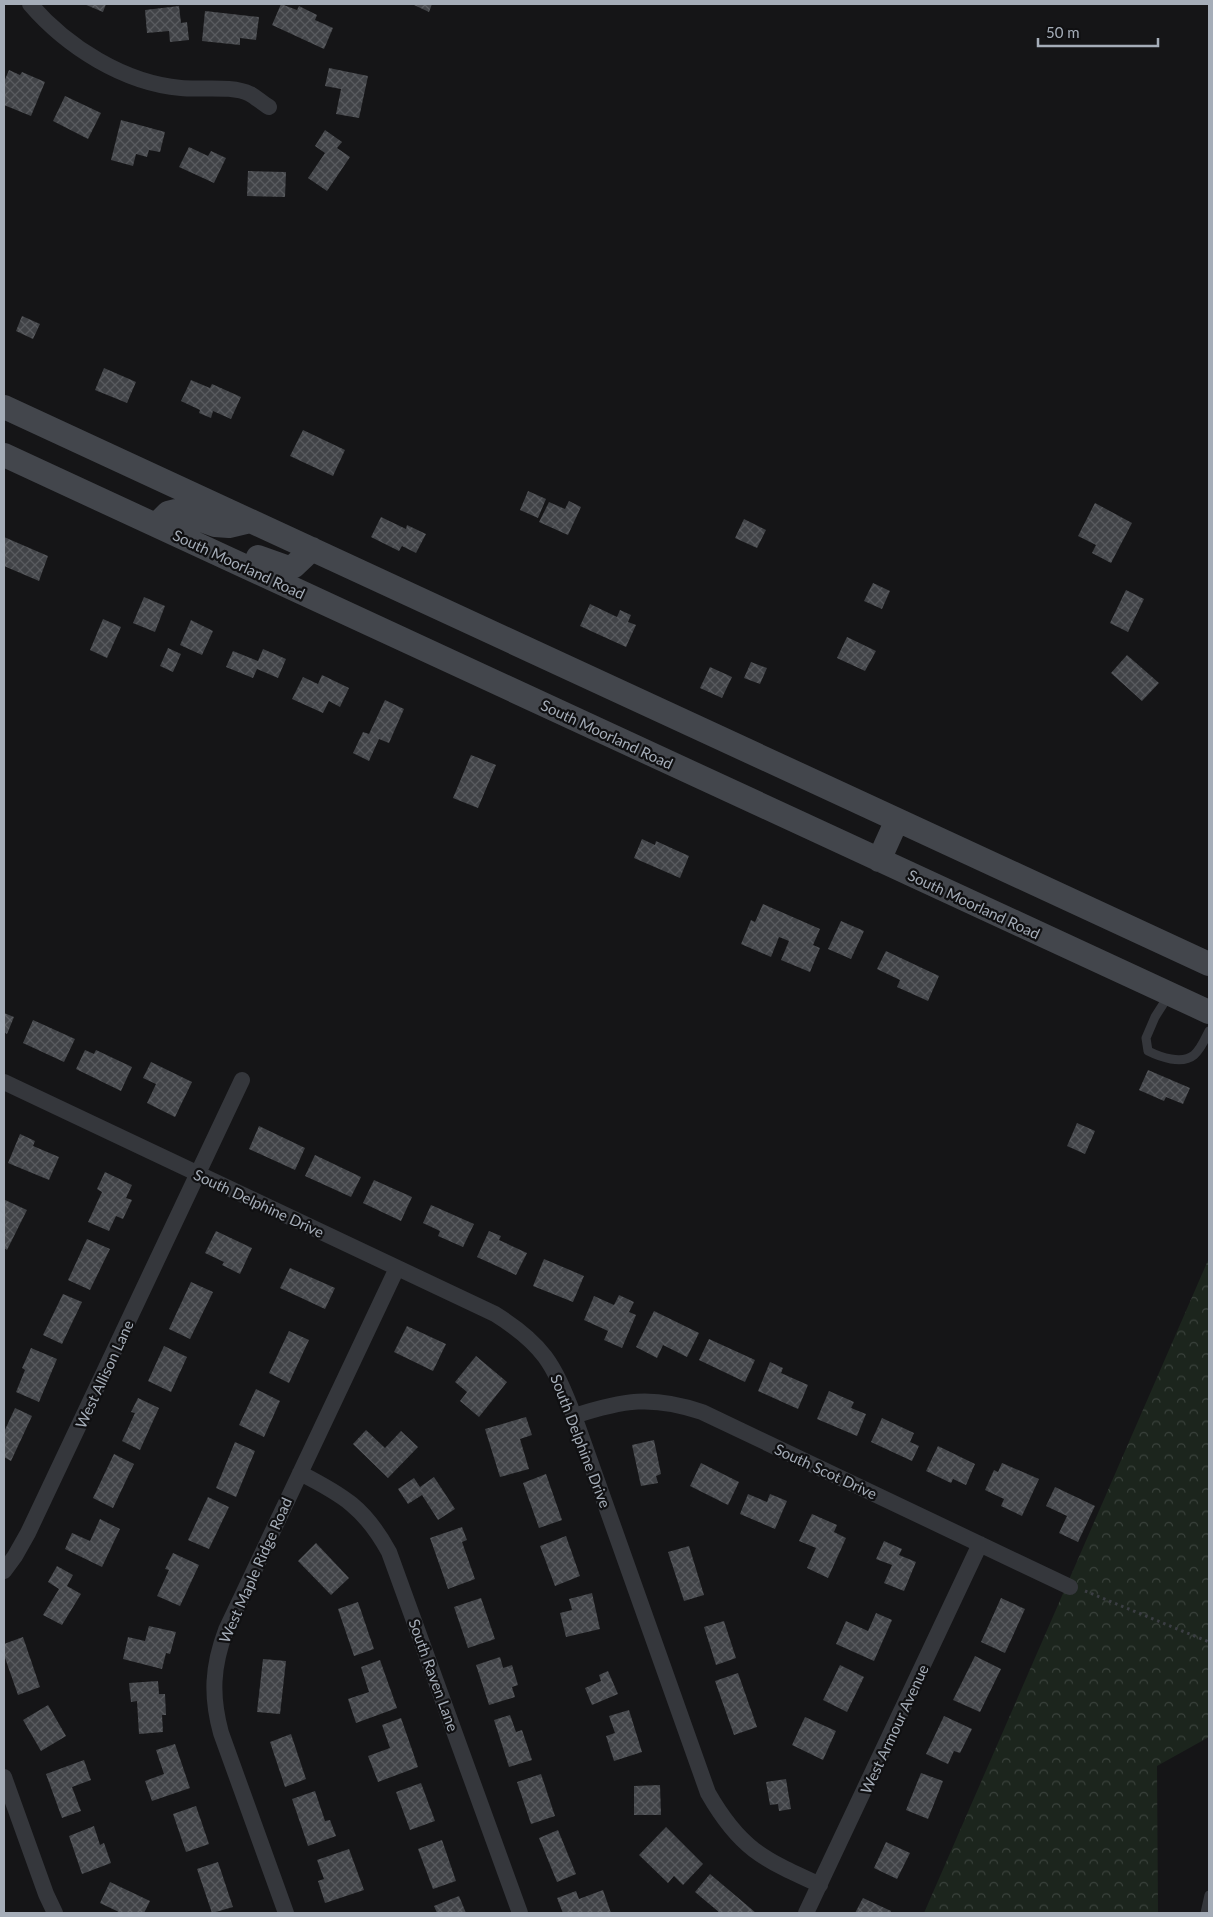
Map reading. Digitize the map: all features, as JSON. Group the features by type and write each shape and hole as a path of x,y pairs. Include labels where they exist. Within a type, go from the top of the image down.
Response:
{"main road":[{"path":"4,407 1209,964"},
{"name":"South Moorland Road","path":"4,455 1209,1012"},
{"path":"156,525 168,513 176,511 215,525 229,526 250,521"},
{"path":"214,552 262,558 289,568 294,566 312,549"},
{"path":"879,860 897,820"}],"street":[{"path":"30,4 53,29 71,44 112,68 145,80 180,88 238,90 249,94 268,107"},
{"name":"West Allison Lane","path":"4,1570 15,1556 28,1533 242,1080"},
{"name":"South Delphine Drive","path":"4,1082 495,1314 516,1327 549,1360 560,1380 708,1793 738,1837 754,1851 776,1865 820,1885"},
{"name":"West Maple Ridge Road","path":"286,1913 221,1733 215,1705 214,1681 218,1652 226,1630 397,1268"},
{"name":"South Scot Drive","path":"574,1416 608,1405 625,1402 654,1401 679,1404 702,1412 1070,1587"},
{"name":"South Raven Lane","path":"300,1472 346,1498 378,1532 389,1552 520,1913"},
{"name":"West Armour Avenue","path":"806,1913 980,1544"},
{"path":"4,1777 46,1894 55,1913"}],"lane":[{"path":"1169,994 1146,1038 1148,1051 1159,1056 1184,1060 1194,1056 1209,1031"},
{"path":"1205,1913 1209,1894"}],"path":[{"path":"1070,1587 1080,1589 1209,1642"}],"green space":[{"path":"1209,1258 1209,1737 1157,1766 1158,1913 924,1913"}],"building":[{"path":"84,4 106,4 103,12"},
{"path":"281,4 297,10 299,6 317,15 315,20 333,28 324,49 272,25"},
{"path":"412,4 432,4 429,12"},
{"path":"179,6 181,23 187,22 189,40 170,42 169,31 147,33 145,10"},
{"path":"205,11 259,17 256,40 240,38 240,45 202,41"},
{"path":"329,68 368,76 359,118 336,114 341,89 325,86"},
{"path":"9,70 20,75 22,72 45,82 31,116 4,105 4,82"},
{"path":"65,96 101,113 88,139 53,121"},
{"path":"121,120 165,132 160,152 149,150 147,157 136,154 133,166 111,160"},
{"path":"325,130 342,142 337,148 350,157 327,191 308,178 325,153 315,146"},
{"path":"189,147 208,156 211,151 226,158 214,183 179,167"},
{"path":"248,171 286,172 285,197 247,196"},
{"path":"22,316 40,324 33,339 16,331"},
{"path":"104,368 136,382 127,403 95,390"},
{"path":"191,380 210,388 212,384 241,397 231,419 213,411 211,418 199,413 200,410 181,401"},
{"path":"303,430 345,450 333,476 290,456"},
{"path":"528,491 546,499 538,518 520,510"},
{"path":"569,501 581,507 568,535 539,522 549,502 565,509"},
{"path":"1095,503 1132,523 1111,563 1092,553 1096,545 1078,536"},
{"path":"381,517 406,529 407,525 426,534 416,553 402,546 399,551 371,537"},
{"path":"744,519 766,530 757,548 735,538"},
{"path":"4,537 48,556 39,581 4,566"},
{"path":"873,583 890,591 882,609 864,601"},
{"path":"1126,590 1144,599 1128,632 1110,623"},
{"path":"144,597 165,606 155,632 133,623"},
{"path":"590,604 617,617 620,610 631,615 628,622 636,625 626,647 580,626"},
{"path":"103,619 121,627 107,658 90,650"},
{"path":"191,620 213,631 202,655 180,645"},
{"path":"847,637 876,651 865,671 837,658"},
{"path":"168,648 181,654 173,672 160,666"},
{"path":"263,649 286,659 278,678 257,669 253,678 226,667 233,651 258,661"},
{"path":"1127,655 1159,683 1142,701 1111,673"},
{"path":"751,662 767,668 760,684 744,678"},
{"path":"710,667 732,677 722,698 700,688"},
{"path":"322,675 349,688 340,707 329,701 323,713 292,699 303,677 318,684"},
{"path":"385,700 404,709 389,743 379,739 369,761 353,753 363,732 369,734"},
{"path":"471,755 496,765 478,808 453,798"},
{"path":"642,839 655,845 656,841 689,856 680,878 634,858"},
{"path":"763,904 820,929 813,945 820,948 810,972 781,960 789,941 779,937 771,957 741,944 751,920 755,922"},
{"path":"841,921 864,931 851,959 828,949"},
{"path":"886,951 939,976 928,1001 897,987 900,980 877,969"},
{"path":"4,1013 14,1017 7,1034 4,1032"},
{"path":"33,1020 75,1039 64,1062 23,1043"},
{"path":"85,1050 94,1054 96,1050 132,1067 121,1091 76,1069"},
{"path":"151,1062 192,1082 175,1117 147,1103 156,1084 143,1078"},
{"path":"1148,1070 1190,1088 1183,1104 1166,1097 1164,1101 1139,1090"},
{"path":"1077,1123 1095,1131 1085,1154 1067,1146"},
{"path":"259,1126 305,1148 295,1170 249,1149"},
{"path":"20,1134 35,1141 33,1146 59,1157 49,1180 8,1163"},
{"path":"315,1155 361,1177 351,1197 305,1176"},
{"path":"105,1172 132,1185 126,1198 132,1200 123,1219 116,1216 109,1231 88,1222 102,1192 97,1189"},
{"path":"374,1180 412,1197 401,1221 363,1203"},
{"path":"5,1200 27,1210 7,1250 4,1248"},
{"path":"431,1205 474,1224 463,1247 438,1236 440,1231 423,1223"},
{"path":"216,1231 252,1248 240,1274 222,1265 224,1262 205,1253"},
{"path":"489,1231 501,1236 499,1240 527,1253 516,1275 477,1257"},
{"path":"87,1239 110,1249 90,1290 68,1280"},
{"path":"544,1259 584,1276 573,1302 533,1286"},
{"path":"290,1268 335,1288 325,1309 280,1288"},
{"path":"191,1282 213,1292 190,1339 169,1329"},
{"path":"63,1294 82,1302 62,1344 43,1335"},
{"path":"619,1295 634,1302 629,1312 636,1315 622,1348 604,1340 608,1331 584,1320 594,1296 614,1305"},
{"path":"654,1311 699,1333 687,1357 663,1345 657,1358 636,1347"},
{"path":"407,1326 446,1344 433,1371 394,1352"},
{"path":"289,1331 309,1340 289,1383 269,1373"},
{"path":"709,1339 755,1360 745,1382 699,1360"},
{"path":"164,1346 187,1357 171,1392 148,1381"},
{"path":"31,1348 57,1359 39,1402 16,1392 25,1370 22,1368"},
{"path":"476,1356 507,1382 479,1417 460,1401 467,1392 455,1382"},
{"path":"770,1362 783,1368 781,1373 808,1385 798,1409 758,1391"},
{"path":"256,1389 280,1401 264,1437 239,1425"},
{"path":"829,1391 854,1402 851,1408 866,1414 857,1436 817,1419"},
{"path":"138,1398 159,1408 140,1450 122,1441 135,1413 131,1412"},
{"path":"15,1408 32,1416 11,1461 4,1457 4,1432"},
{"path":"526,1417 532,1435 520,1439 529,1469 500,1477 485,1429"},
{"path":"882,1418 914,1433 910,1442 919,1446 912,1461 871,1442"},
{"path":"366,1430 385,1448 401,1431 418,1447 388,1478 353,1444"},
{"path":"654,1440 661,1474 656,1476 658,1483 641,1486 632,1445"},
{"path":"235,1442 255,1451 236,1497 216,1488"},
{"path":"938,1446 975,1464 966,1485 953,1479 951,1483 926,1471"},
{"path":"114,1454 134,1464 113,1508 93,1498"},
{"path":"701,1463 739,1482 728,1505 690,1486"},
{"path":"1002,1463 1039,1479 1022,1516 1001,1506 1004,1499 985,1490 994,1470 998,1472"},
{"path":"546,1474 562,1520 539,1528 523,1483"},
{"path":"434,1477 455,1509 438,1520 422,1495 408,1504 398,1489 414,1478 420,1487"},
{"path":"1055,1487 1095,1506 1078,1542 1059,1533 1067,1516 1046,1506"},
{"path":"748,1494 767,1502 770,1494 787,1501 775,1529 740,1514"},
{"path":"208,1497 229,1507 209,1549 188,1540"},
{"path":"812,1514 837,1525 834,1532 846,1538 828,1578 807,1568 816,1548 799,1541"},
{"path":"100,1519 120,1529 102,1567 65,1549 72,1533 90,1541"},
{"path":"462,1527 467,1540 462,1542 475,1579 448,1589 430,1538"},
{"path":"566,1536 580,1576 555,1586 540,1546"},
{"path":"884,1541 902,1549 899,1555 916,1562 904,1591 884,1583 892,1565 876,1559"},
{"path":"316,1543 349,1578 331,1595 298,1561"},
{"path":"689,1546 704,1595 684,1601 668,1552"},
{"path":"173,1553 199,1565 180,1606 157,1596 169,1570 165,1569"},
{"path":"57,1566 73,1575 67,1586 81,1594 62,1625 43,1615 59,1589 48,1582"},
{"path":"592,1593 600,1629 566,1637 560,1613 572,1610 569,1599"},
{"path":"481,1598 495,1639 468,1648 454,1607"},
{"path":"1001,1598 1025,1609 1005,1653 981,1642"},
{"path":"358,1602 374,1649 354,1656 338,1609"},
{"path":"876,1613 892,1620 874,1661 836,1644 846,1621 868,1631"},
{"path":"724,1621 736,1658 716,1665 704,1627"},
{"path":"149,1626 176,1632 170,1654 166,1653 162,1669 123,1659 128,1637 145,1641"},
{"path":"23,1637 40,1687 18,1695 4,1655 4,1644"},
{"path":"975,1656 1001,1669 980,1712 953,1700"},
{"path":"500,1657 503,1668 512,1665 518,1685 512,1687 515,1697 489,1705 476,1665"},
{"path":"263,1659 286,1661 280,1714 257,1712"},
{"path":"380,1660 397,1708 356,1723 348,1699 369,1692 361,1667"},
{"path":"840,1665 864,1677 847,1712 823,1700"},
{"path":"608,1671 618,1694 592,1705 585,1688 601,1681 599,1675"},
{"path":"738,1673 757,1727 734,1735 715,1681"},
{"path":"158,1681 159,1694 165,1694 166,1715 162,1715 163,1732 139,1734 137,1701 131,1702 129,1683"},
{"path":"48,1705 66,1736 41,1751 23,1720"},
{"path":"629,1710 642,1752 614,1761 606,1736 615,1733 609,1716"},
{"path":"510,1715 516,1732 522,1730 532,1760 509,1767 494,1720"},
{"path":"944,1716 972,1729 960,1753 954,1751 948,1764 926,1754"},
{"path":"805,1717 836,1731 823,1760 792,1745"},
{"path":"401,1718 418,1767 378,1782 368,1756 390,1748 382,1725"},
{"path":"291,1734 306,1779 285,1787 270,1742"},
{"path":"175,1744 190,1788 152,1801 145,1781 164,1774 156,1750"},
{"path":"84,1760 91,1780 72,1787 81,1811 62,1818 46,1774"},
{"path":"921,1773 943,1781 928,1819 906,1810"},
{"path":"541,1774 555,1816 531,1824 517,1782"},
{"path":"786,1779 791,1809 779,1811 778,1804 770,1805 766,1782"},
{"path":"421,1783 435,1821 410,1830 396,1792"},
{"path":"660,1785 661,1815 634,1815 634,1786"},
{"path":"315,1791 325,1821 330,1820 336,1836 308,1846 292,1799"},
{"path":"196,1806 209,1844 186,1852 173,1814"},
{"path":"94,1826 100,1845 104,1843 111,1863 82,1874 69,1836"},
{"path":"666,1827 703,1864 683,1885 674,1876 668,1883 639,1855"},
{"path":"558,1830 576,1874 557,1882 539,1838"},
{"path":"442,1840 456,1881 433,1889 418,1849"},
{"path":"886,1842 910,1853 897,1879 874,1868"},
{"path":"349,1849 364,1890 325,1903 318,1881 324,1879 317,1860"},
{"path":"218,1862 233,1907 212,1913 197,1869"},
{"path":"710,1874 756,1913 720,1913 695,1892"},
{"path":"110,1882 150,1901 144,1913 121,1913 100,1903"},
{"path":"603,1890 611,1913 563,1913 557,1898 576,1891 579,1899"},
{"path":"459,1896 466,1913 437,1913 434,1906"},
{"path":"863,1898 891,1911 890,1913 855,1913"}]}
